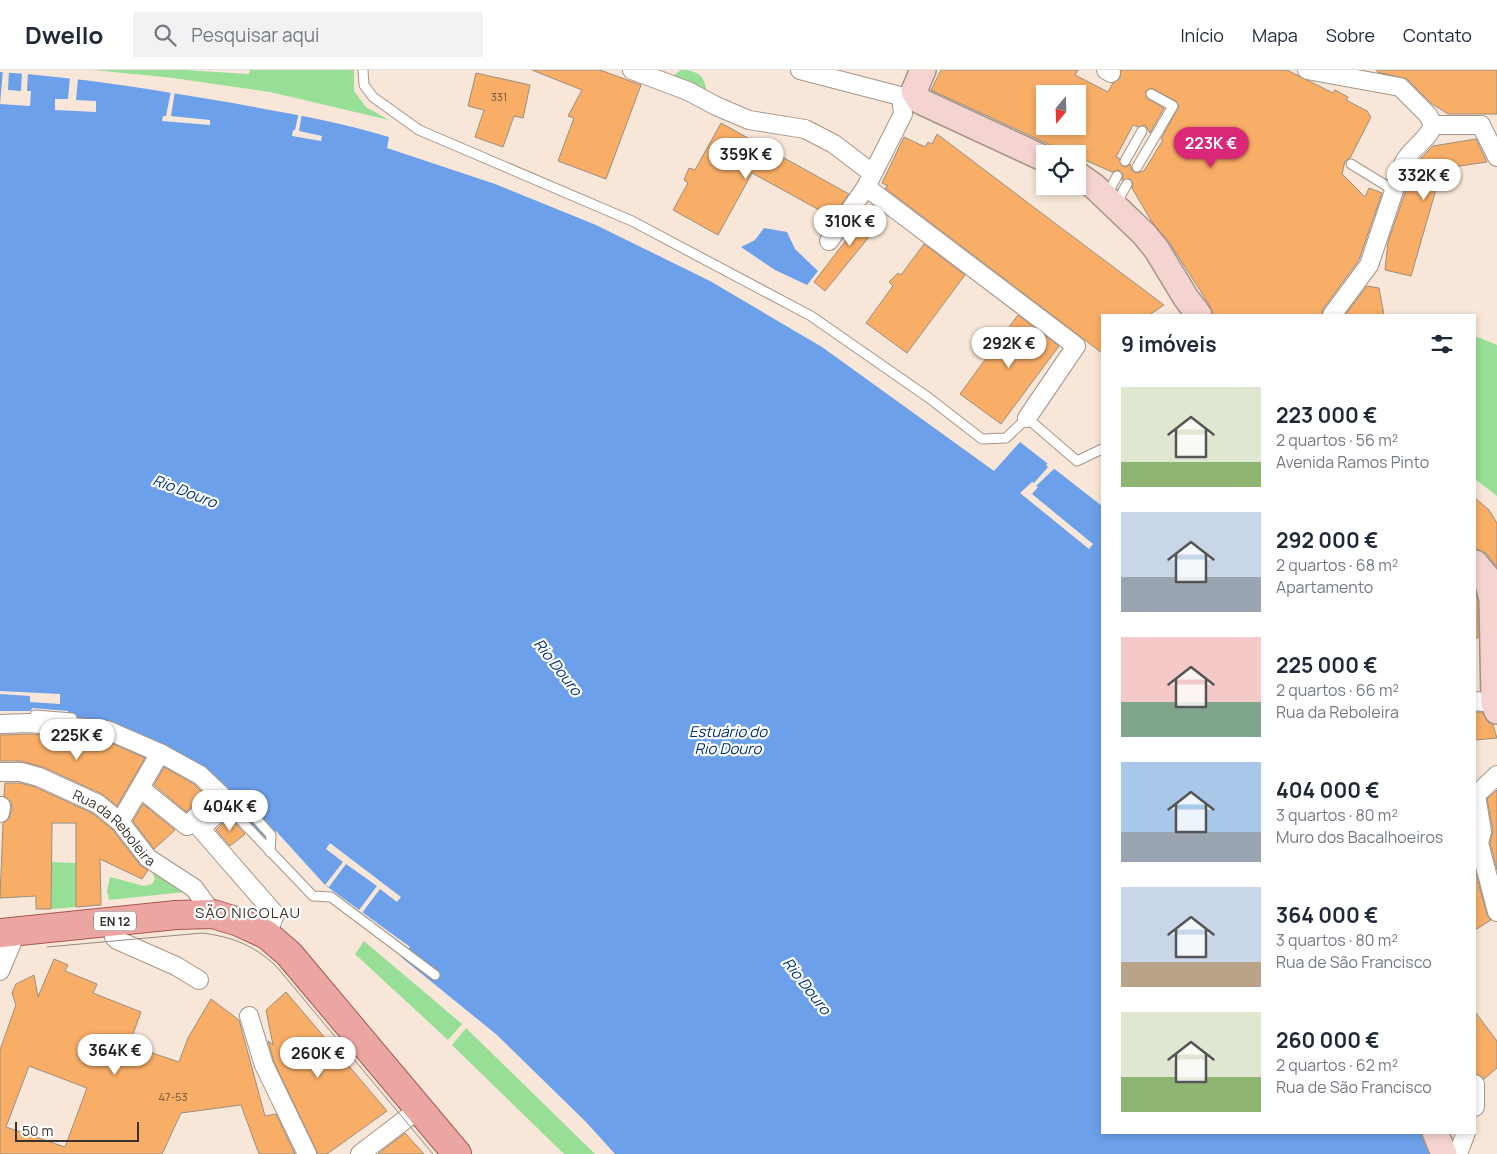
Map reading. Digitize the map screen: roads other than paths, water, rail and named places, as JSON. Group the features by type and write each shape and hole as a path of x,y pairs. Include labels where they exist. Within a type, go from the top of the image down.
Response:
{"main road":[{"name":"EN 12","path":"8,932 176,915 213,914 239,922 267,935 289,954 457,1154"}],"street":[{"path":"632,70 688,91 716,106 750,120 805,129 834,144 869,180 1076,346 1027,418"},
{"path":"800,70 908,96 1036,155"},
{"path":"829,241 869,180 903,114 908,96 915,88 924,70"},
{"path":"1307,70 1339,73 1400,87 1428,115 1433,125"},
{"path":"1433,125 1481,125 1497,157"},
{"path":"1333,314 1369,265 1403,164 1410,151 1425,139 1433,125"},
{"path":"1086,179 1112,193 1157,250 1190,309"},
{"path":"1476,564 1486,576 1492,600 1489,705"},
{"path":"0,724 30,723 107,730 160,753 200,775 217,798 193,820 196,829"},
{"path":"120,822 160,753"},
{"name":"Rua da Reboleira","path":"0,772 21,772 57,783 98,804 120,822 148,858 194,888 213,914"},
{"path":"1497,775 1476,795 1482,832 1479,843 1497,912"},
{"path":"140,788 196,829 275,914 267,935"},
{"path":"0,813 1,806"},
{"path":"112,921 114,937 117,940 176,966 199,980"},
{"path":"0,971 8,932"},
{"path":"250,1016 264,1065 307,1154"},
{"path":"277,1106 277,1110 300,1154"},
{"path":"360,1154 419,1109"},
{"path":"1436,1134 1444,1154"},
{"path":"1458,1154 1465,1134"}],"lane":[{"path":"363,70 364,85 373,97 419,130 632,221 811,316 928,398 982,439 1006,438 1027,418 1077,461 1101,449"},
{"path":"1137,167 1173,106 1151,94"},
{"path":"1125,161 1142,131"},
{"path":"1351,164 1395,191"},
{"path":"1112,193 1127,184"},
{"path":"0,716 32,715 72,718"},
{"path":"196,829 229,808 313,896 331,897 436,975"},
{"path":"252,814 271,835 270,852"}],"water":[{"name":"Estuário do Rio Douro","path":"0,72 88,81 204,98 351,126 389,137 387,148 495,184 596,225 710,281 822,347 994,471 1020,442 1101,505 1101,1134 1426,1134 1435,1154 615,1154 586,1122 497,1035 401,957 410,947 325,885 276,831 266,839 202,772 72,720 68,711 32,708 31,711 0,711"},
{"path":"764,228 787,232 795,249 818,271 807,285 775,270 741,247 755,240"}],"tram line":[{"path":"47,947 202,933 223,937 251,947 276,966 433,1154"}],"district":[{"name":"SÃO NICOLAU","path":"248,912"}],"water label":[{"name":"Rio Douro","path":"185,491"},
{"name":"Rio Douro","path":"558,667"},
{"name":"Rio Douro","path":"807,986"}]}
